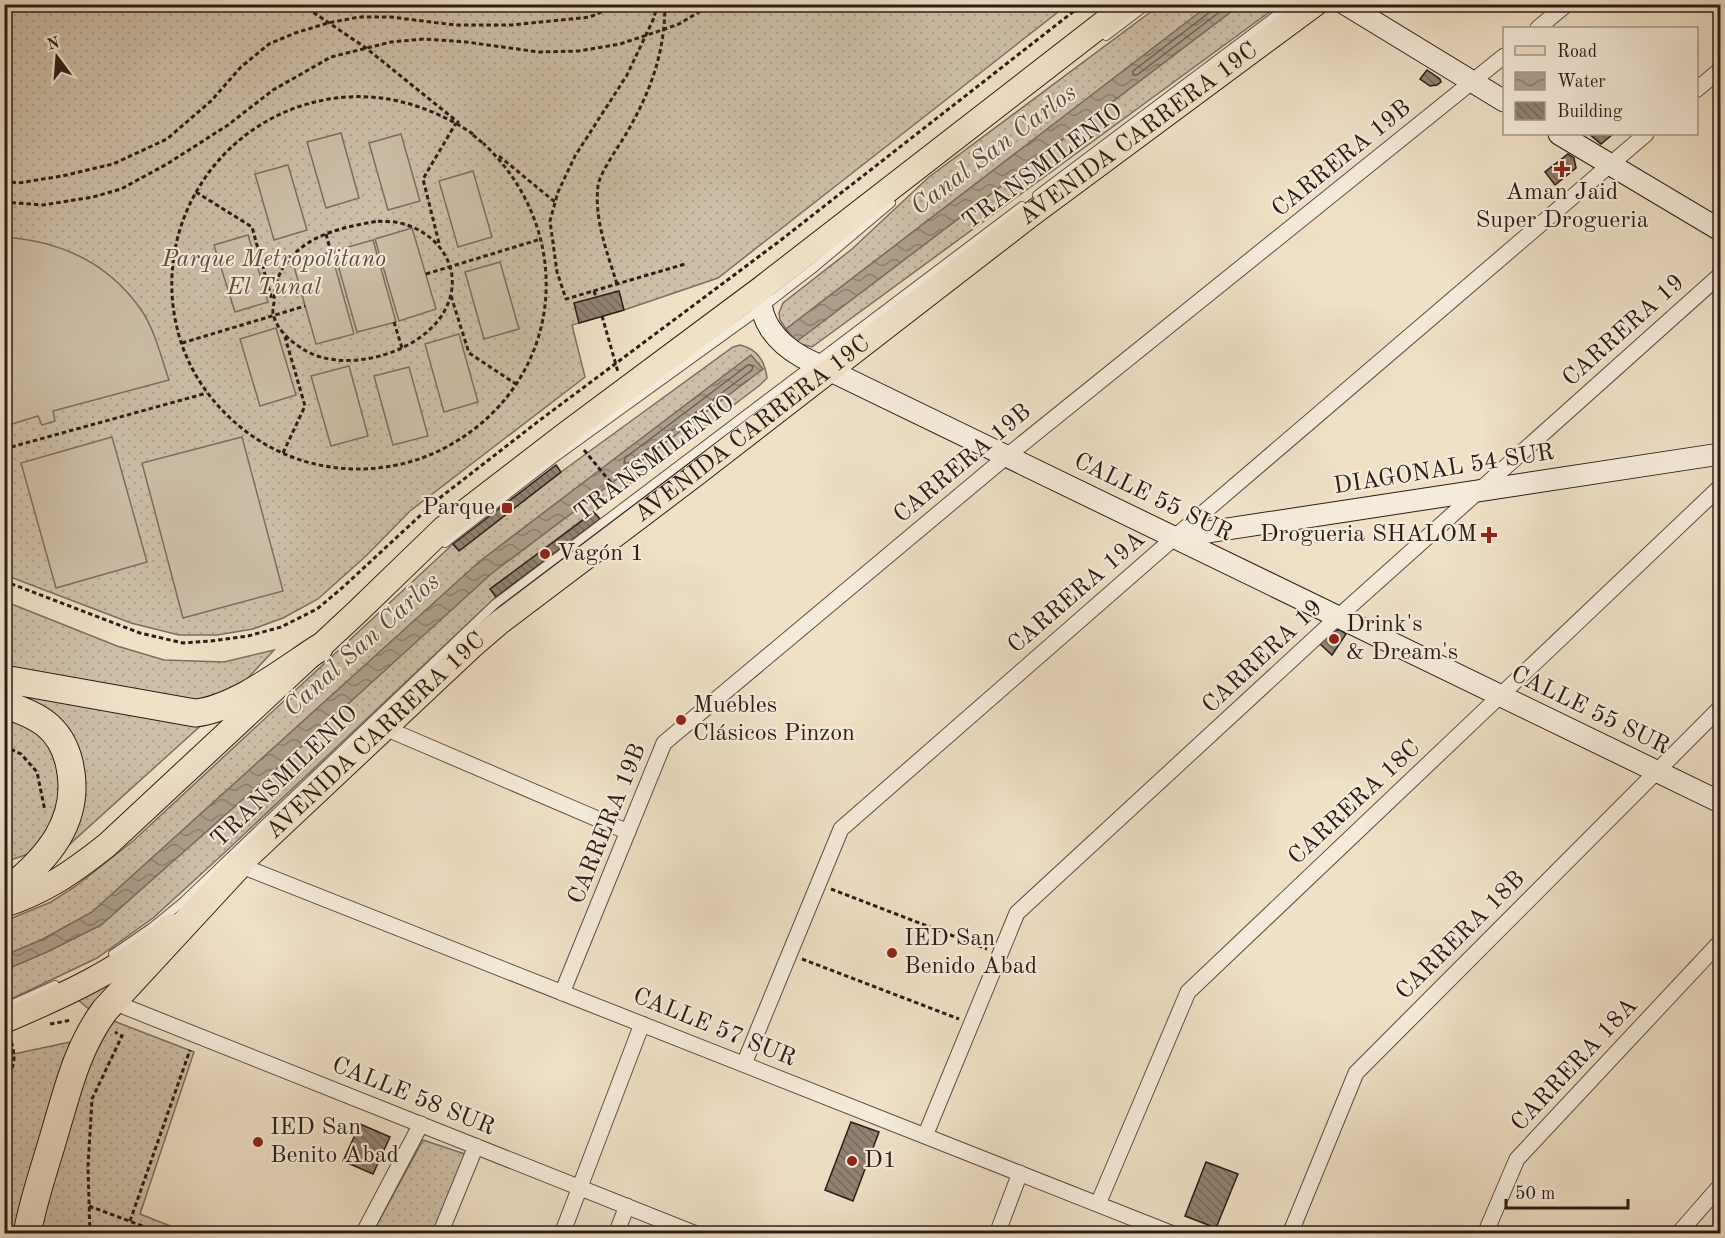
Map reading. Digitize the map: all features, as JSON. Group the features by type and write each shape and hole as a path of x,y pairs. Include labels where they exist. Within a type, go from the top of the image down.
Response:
{"highway":[{"path":"4,679 184,712 204,712 234,700 267,682 320,648"},
{"path":"4,704 33,714 51,728 65,749 73,787 68,814 51,848 34,867 4,893"},
{"path":"27,1233 77,1060 90,1032 113,1002 239,865"}],"main road":[{"path":"4,905 39,892 63,878 107,845 320,648 444,528 624,391 762,298 1128,4"},
{"name":"AVENIDA CARRERA 19C","path":"8,1030 124,961 168,928 500,622 822,367 1315,4"}],"street":[{"path":"1345,4 1503,100"},
{"path":"1539,27 1567,4"},
{"name":"CARRERA 19B","path":"562,993 664,743 1007,456 1503,57"},
{"path":"1698,88 1720,70"},
{"path":"1561,135 1720,230"},
{"name":"CARRERA 19A","path":"744,1064 841,829 1175,537 1645,135"},
{"name":"CARRERA 19","path":"925,1136 1017,913 1338,617 1720,275"},
{"name":"CALLE 55 SUR","path":"762,298 765,321 778,339 793,352 1720,802"},
{"name":"DIAGONAL 54 SUR","path":"1175,537 1720,454"},
{"name":"CARRERA 18C","path":"1098,1204 1188,992 1720,487"},
{"name":"CARRERA 18B","path":"1290,1233 1356,1073 1720,708"},
{"path":"385,728 628,832"},
{"name":"CALLE 57 SUR","path":"239,865 1173,1233"},
{"name":"CARRERA 18A","path":"1485,1233 1517,1159 1720,942"},
{"name":"CALLE 58 SUR","path":"113,1002 696,1233"},
{"path":"562,1233 642,1024"},
{"path":"363,1233 421,1124"},
{"path":"440,1233 476,1146"},
{"path":"997,1233 1020,1173"},
{"path":"1678,1233 1720,1186"},
{"path":"616,1233 627,1206"}],"lane":[{"path":"1103,38 1149,4"},
{"name":"TRANSMILENIO","path":"106,959 151,928 184,900 495,604 822,367 1292,4"},
{"path":"442,546 762,298 815,267 898,196"},
{"path":"64,887 99,862"},
{"path":"4,1008 61,983"}],"path":[{"path":"301,4 366,48 555,202"},
{"path":"4,181 18,183 113,164 167,139 211,101 241,67 268,44 328,23 359,17 391,17 455,25 512,25 591,17 619,4"},
{"path":"658,4 653,20 627,75 575,156 558,192 550,221 557,272 566,299 685,264"},
{"path":"617,284 597,206 598,183 642,108 656,70 665,29 665,4"},
{"path":"4,202 43,205 121,189 167,165 228,125 273,90 331,57 391,42 424,39 539,52 579,51 620,44 665,29 679,24 712,4"},
{"path":"4,581 140,633 183,642 248,636 281,627 317,609 437,500 777,243 1083,4"},
{"path":"473,134 456,123 420,107 388,99 348,97 308,104 271,119 238,141 219,160 196,192 180,229 172,268 173,308 182,343 193,370 207,393 243,430 284,453 315,464 344,469 380,468 416,460 443,449 468,434 491,415 516,384 532,355 544,313 546,284 541,239 533,213 520,187 503,163 483,143"},
{"path":"440,245 420,231 400,223 378,221 326,234 301,248 285,265 278,276 274,290 273,316 291,342 310,353 336,360 383,357 408,345 432,327 447,307 453,285 451,267 440,245 423,178 456,123"},
{"path":"196,192 252,227 274,304"},
{"path":"326,234 331,252"},
{"path":"426,274 541,239"},
{"path":"594,291 596,297"},
{"path":"451,294 469,353 516,384"},
{"path":"182,343 305,306"},
{"path":"602,316 624,391"},
{"path":"394,322 402,348"},
{"path":"284,333 305,406 284,453"},
{"path":"4,449 207,393"},
{"path":"584,450 621,496"},
{"path":"4,746 21,753 37,772 46,809 44,819"},
{"path":"818,884 1000,954"},
{"path":"789,954 971,1024"},
{"path":"4,1081 14,1064 14,1049 8,1030"},
{"path":"130,1221 195,1034"},
{"path":"89,1206 164,1233"}],"green space":[{"name":"Parque Metropolitano El Tunal","path":"4,5 1067,5 718,278 572,325 585,377 410,511 366,556 318,599 283,618 253,629 217,635 179,635 131,623 5,575"},
{"path":"1160,5 1279,5 812,347 797,343 791,337 780,320 779,313 783,303 852,249 929,177"},
{"path":"341,133 359,198 326,208 307,142"},
{"path":"401,134 420,201 388,210 369,143"},
{"path":"288,165 307,230 274,240 255,174"},
{"path":"473,171 492,237 458,247 439,181"},
{"path":"412,228 436,309 399,321 375,239"},
{"path":"248,235 268,302 235,312 214,245"},
{"path":"4,237 25,239 64,250 99,268 115,280 129,294 147,319 169,380 53,411 55,421 42,425 38,416 9,425 5,424"},
{"path":"373,240 396,322 357,332 334,251"},
{"path":"331,252 354,334 316,344 293,263"},
{"path":"500,262 519,329 484,339 465,272"},
{"path":"276,328 296,395 260,406 240,339"},
{"path":"459,334 478,402 444,412 425,344"},
{"path":"740,345 751,349 762,361 767,378 760,385 491,589 496,597 153,918 97,958 5,1002 5,921 51,902 76,886 133,841 453,544 459,550 561,472 733,347"},
{"path":"349,366 368,436 331,446 311,376"},
{"path":"409,367 428,436 393,445 374,376"},
{"path":"112,437 147,562 56,588 21,463"},
{"path":"242,437 283,591 183,618 142,463"},
{"path":"4,601 117,646 164,660 224,662 274,650 246,680 223,694 196,701 5,669"},
{"path":"5,688 207,720 61,852 82,785"},
{"path":"4,714 54,744 64,798 43,849 5,862"},
{"path":"134,965 89,1009 77,999"},
{"path":"111,1020 194,1052 140,1214 188,1233 38,1234 81,1070"},
{"path":"70,1042 15,1233 9,1233 5,1172 4,1056"},
{"path":"423,1140 468,1155 435,1233 372,1234"}],"water":[{"path":"1209,5 1240,5 796,342 786,329"},
{"path":"751,355 763,369 491,574 101,925 5,970 5,955 41,940 92,912 480,561"}],"building":[{"path":"1427,70 1441,82 1430,86 1420,79"},
{"path":"1590,135 1612,135 1601,144"},
{"name":"Aman Jaid Super Drogueria","path":"1568,154 1574,158 1576,168 1555,185 1545,172"},
{"path":"619,291 624,310 579,323 574,303"},
{"name":"Vagón 1","path":"556,465 561,472 459,551 453,544"},
{"name":"Vagón 1","path":"594,512 600,519 496,597 490,589"},
{"name":"Drink's & Dream's","path":"1340,630 1346,634 1332,655 1319,643 1332,631"},
{"name":"D1","path":"851,1122 879,1132 853,1201 825,1190"},
{"path":"360,1124 390,1137 373,1174 343,1161"},
{"path":"1206,1162 1238,1174 1216,1228 1185,1216"}],"place":[{"name":"Aman Jaid Super Drogueria","path":"1562,169"},
{"name":"Parque","path":"507,508"},
{"name":"Drogueria SHALOM","path":"1489,535"},
{"name":"Vagón 1","path":"545,554"},
{"name":"Drink's & Dream's","path":"1334,639"},
{"name":"Muebles Clásicos Pinzon","path":"681,720"},
{"name":"IED San Benido Abad","path":"892,953"},
{"name":"IED San Benito Abad","path":"258,1142"},
{"name":"D1","path":"852,1161"}],"water label":[{"name":"Canal San Carlos","path":"994,150"},
{"name":"Canal San Carlos","path":"362,645"}]}
